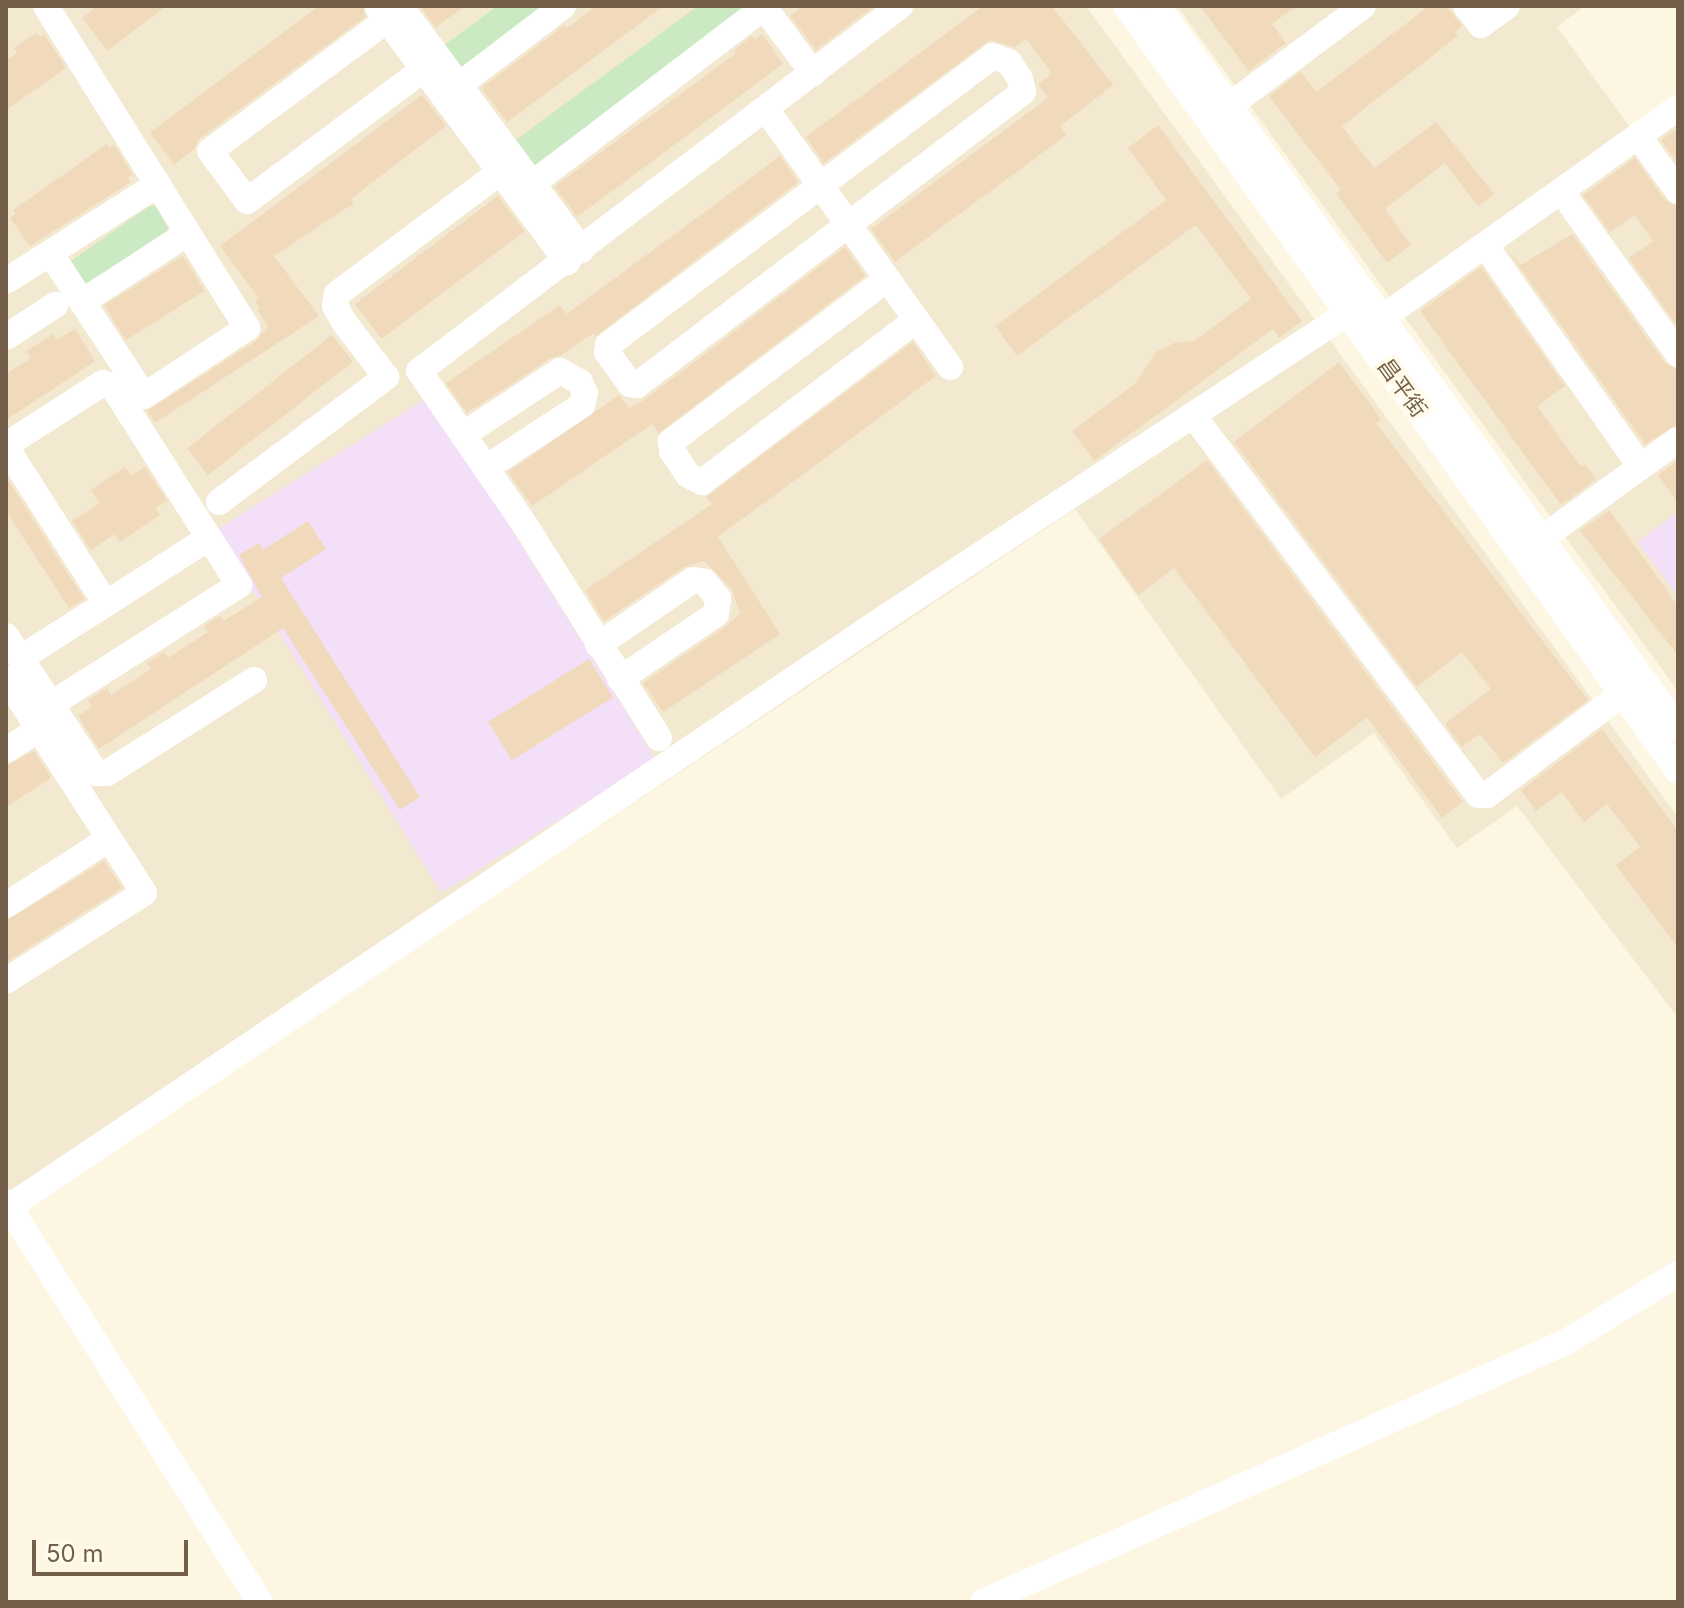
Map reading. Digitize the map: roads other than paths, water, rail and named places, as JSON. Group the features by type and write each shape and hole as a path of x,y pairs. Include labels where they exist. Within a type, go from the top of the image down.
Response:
{"street":[{"path":"46,6 247,328 144,396 50,253"},
{"path":"459,85 563,6"},
{"path":"659,738 464,434 419,371 900,6"},
{"name":"昌平街","path":"1126,6 1678,771"},
{"name":"昌平街","path":"1157,6 1678,728"},
{"path":"1229,106 1363,6"},
{"path":"1466,6 1481,25 1507,6"},
{"path":"532,184 763,7 813,73"},
{"path":"388,11 459,85 532,184 574,256"},
{"path":"388,11 210,151 247,201 424,69"},
{"path":"388,11 424,69 500,172 574,256"},
{"path":"993,56 1009,62 1020,79 1023,92 637,385 630,384 607,352 608,345 821,185 993,56"},
{"path":"1382,318 1678,108"},
{"path":"766,109 950,367"},
{"path":"1638,136 1678,191"},
{"path":"219,502 386,377 344,322 335,306 337,294 500,172"},
{"path":"6,281 158,184"},
{"path":"1561,191 1678,354"},
{"path":"82,302 188,233"},
{"path":"1485,245 1641,467"},
{"path":"887,279 671,442 672,451 688,475 702,482 916,320"},
{"path":"6,337 55,305"},
{"path":"260,1602 8,1204 886,617 1348,313"},
{"path":"464,434 560,371 580,382 585,393 582,405 486,468"},
{"path":"50,705 239,585 113,387 103,383 6,446 106,604"},
{"path":"1193,415 1478,795 1487,795 1622,694"},
{"path":"1541,539 1678,440"},
{"path":"13,668 209,538"},
{"path":"598,645 693,580 705,582 718,598 716,614 620,679"},
{"path":"6,636 13,668 39,729 144,893 6,981"},
{"path":"13,668 50,705 91,770 107,773 254,680"},
{"path":"6,750 39,729"},
{"path":"6,905 109,839"},
{"path":"983,1602 1566,1342 1678,1274"}]}
